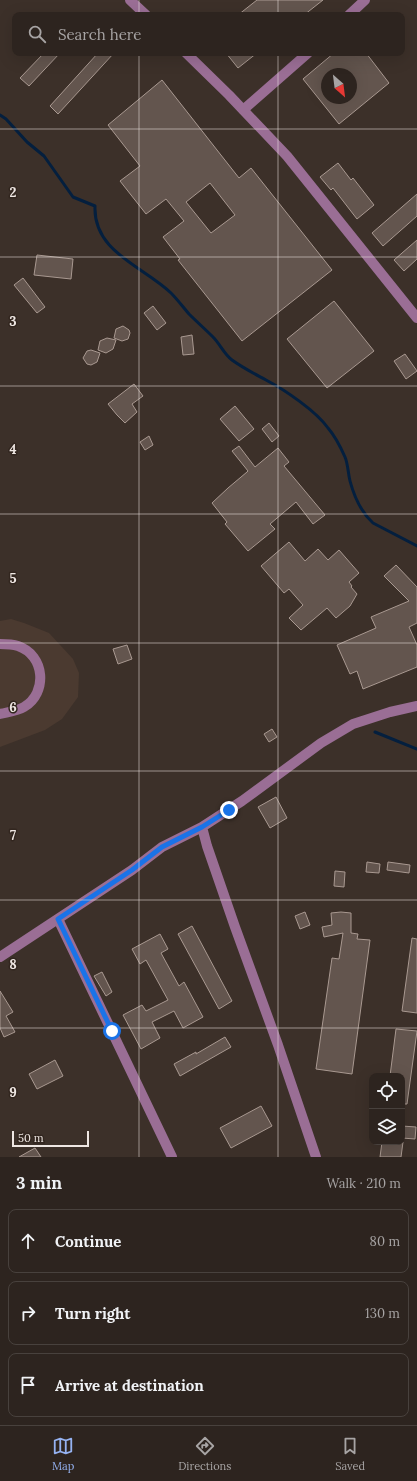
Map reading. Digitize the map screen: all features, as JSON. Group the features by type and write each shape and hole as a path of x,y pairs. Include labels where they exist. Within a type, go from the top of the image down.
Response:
{"street":[{"path":"130,0 143,12"},
{"path":"352,12 365,0"},
{"path":"189,56 287,156 417,318"},
{"path":"243,110 305,56"},
{"path":"0,644 11,644 25,649 36,660 41,674 39,690 30,702 17,710 0,714"},
{"path":"0,957 132,870 162,847 202,827 242,801 321,743 353,724 390,712 417,706"},
{"path":"202,827 207,846 316,1157"},
{"path":"58,919 172,1157"}],"shaded area":[{"path":"11,619 49,633 73,659 79,673 78,697 62,719 45,730 0,747 0,621"}],"building":[{"path":"257,0 323,0 308,12 242,12"},
{"path":"41,56 57,56 29,86 20,78"},
{"path":"95,56 111,56 58,114 50,106"},
{"path":"228,56 253,56 238,68"},
{"path":"330,56 368,56 389,83 339,124 323,104 357,104 357,68 321,68 321,102 303,79"},
{"path":"162,80 239,178 251,168 332,270 242,341 178,260 180,259 163,237 184,221 166,199 146,214 120,181 140,166 108,125","holes":["210,183 235,215 211,233 186,202"]},
{"path":"338,163 351,180 353,178 374,205 357,219 333,188 331,190 320,177"},
{"path":"417,194 417,216 383,246 372,233"},
{"path":"417,240 417,259 404,271 394,260"},
{"path":"37,255 73,259 71,279 34,275"},
{"path":"23,278 45,307 37,313 14,285"},
{"path":"334,301 374,351 327,388 287,339"},
{"path":"153,306 166,323 157,330 144,313"},
{"path":"123,326 129,330 130,333 128,339 122,341 114,338 116,329"},
{"path":"192,335 194,354 183,355 181,337"},
{"path":"107,338 116,340 113,349 106,353 98,350 100,341"},
{"path":"91,350 100,353 97,362 91,365 87,364 83,358 87,351"},
{"path":"405,354 417,371 406,379 394,361"},
{"path":"134,384 143,396 132,404 137,412 125,423 108,404"},
{"path":"235,406 254,429 239,441 220,419"},
{"path":"269,423 279,436 272,442 262,429"},
{"path":"149,436 153,445 145,450 140,442"},
{"path":"239,446 255,467 278,448 289,462 284,466 325,515 313,524 296,502 270,524 275,529 248,551 225,524 227,522 212,503 248,471 232,451"},
{"path":"289,542 305,561 318,549 328,560 339,550 359,573 349,582 357,594 350,606 336,618 327,608 301,630 289,618 303,605 289,589 284,593 261,566"},
{"path":"396,565 417,587 417,623 409,627 417,645 417,667 363,689 357,671 350,674 337,645 376,628 371,617 409,601 384,576"},
{"path":"127,645 132,659 118,664 113,649"},
{"path":"272,729 277,737 269,742 264,734"},
{"path":"276,797 287,818 270,828 258,807"},
{"path":"367,862 380,864 379,873 366,872"},
{"path":"388,862 410,865 409,873 387,870"},
{"path":"335,871 345,872 344,887 334,886"},
{"path":"305,912 310,925 300,929 295,916"},
{"path":"331,913 351,913 351,933 358,934 357,939 370,940 352,1074 316,1069 332,958 339,959 343,933 324,937 322,927 332,925"},
{"path":"192,926 232,1001 219,1009 178,934"},
{"path":"160,934 168,949 161,953 179,986 184,982 203,1017 183,1028 174,1011 152,1022 160,1038 141,1049 123,1015 142,1005 146,1011 168,1000 146,960 140,964 132,949"},
{"path":"412,938 417,939 417,1013 402,1011"},
{"path":"102,972 112,992 106,996 94,976"},
{"path":"0,991 13,1012 6,1016 15,1032 4,1037 0,1028"},
{"path":"396,1029 417,1031 407,1104 405,1104 405,1073 390,1073"},
{"path":"225,1037 231,1047 180,1076 174,1064 196,1052 196,1054"},
{"path":"55,1060 63,1076 37,1089 29,1074"},
{"path":"261,1106 272,1126 231,1148 220,1128"},
{"path":"405,1126 416,1127 415,1139 405,1138"},
{"path":"382,1145 403,1145 401,1157 380,1157"},
{"path":"35,1148 41,1157 19,1157"}],"waterway":[{"path":"0,115 6,119 27,142 44,156 73,197 95,206 97,222 102,235 111,247 122,257 160,283 171,293 189,314 213,337 232,360 291,395 323,421 338,442 343,453 358,504 365,514 373,523 417,546"},
{"path":"375,732 417,749"}],"route":[{"path":"112,1031 58,919 132,870 162,847 202,827 229,810"}]}
